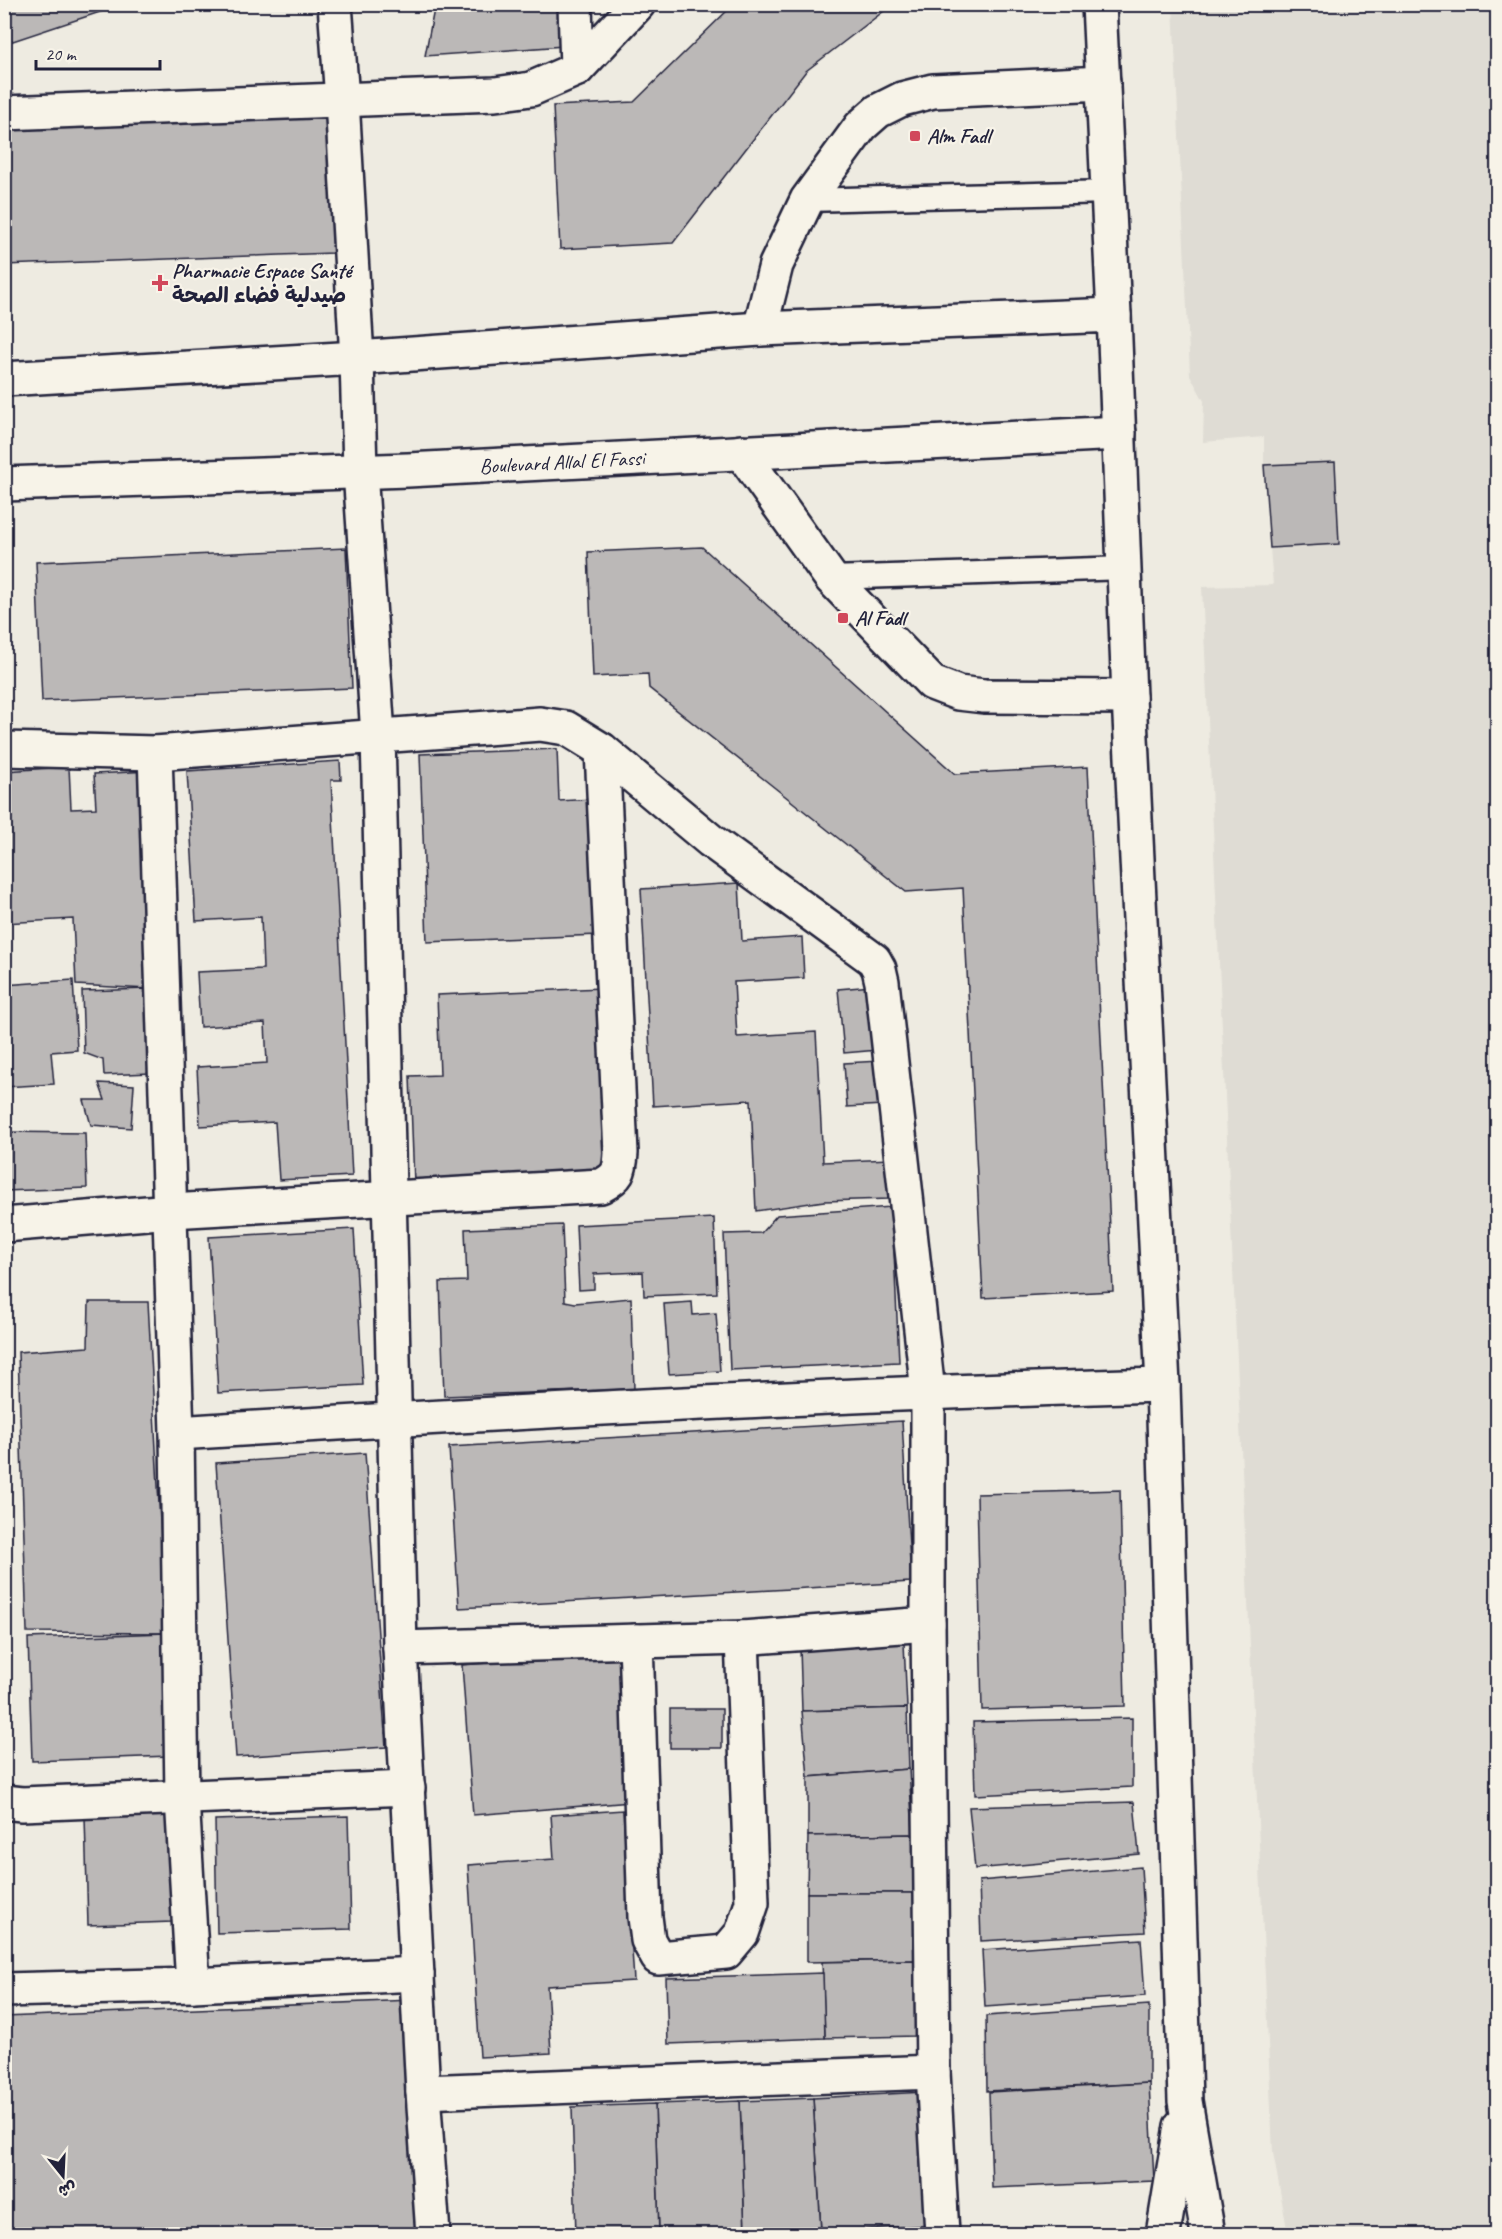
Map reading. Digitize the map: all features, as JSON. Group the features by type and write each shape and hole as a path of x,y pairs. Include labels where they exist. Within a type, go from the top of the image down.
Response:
{"street":[{"path":"334,4 342,100 357,358 360,471 378,735 400,1648 423,2092 433,2235"},
{"path":"574,4 577,69"},
{"path":"4,113 495,94 531,89 577,69 638,4"},
{"path":"1099,4 1129,697 1163,1385 1185,2101 1208,2235"},
{"path":"760,330 776,265 807,200 861,126 878,111 902,99 933,92 1103,83"},
{"path":"4,379 357,358 760,330 1114,315"},
{"name":"Boulevard Allal El Fassi","path":"4,484 360,471 1119,433"},
{"path":"741,453 831,578 932,683 958,693 984,696 1129,697"},
{"path":"4,749 155,753 540,724 566,728 602,750 711,841 874,960 879,969 928,1392 933,2072 942,2235"},
{"path":"4,1225 171,1211 601,1186 614,1179 620,1168 602,750"},
{"path":"155,753 177,1433 182,1798 193,1985"},
{"path":"177,1433 928,1392 1163,1385"},
{"path":"400,1648 742,1638 928,1624"},
{"path":"636,1641 645,1917 648,1940 658,1958 726,1952 742,1933 752,1903 742,1638"},
{"path":"4,1802 22,1804 408,1788"},
{"path":"4,1990 193,1985 417,1974"},
{"path":"423,2092 933,2072"},
{"path":"1163,2235 1185,2101"}],"lane":[{"path":"807,200 1108,192"},
{"path":"831,578 1125,568"}],"shaded area":[{"path":"1173,5 1497,5 1497,2234 1288,2234 1273,2153 1202,587 1273,585 1270,548 1339,543 1334,462 1264,465 1264,437 1203,442 1204,401 1190,375"}],"building":[{"path":"4,4 124,4 4,44"},
{"path":"435,4 561,4 564,46 425,56"},
{"path":"734,4 893,4 806,71 673,243 560,249 553,106 634,102"},
{"path":"328,117 333,253 4,265 4,129"},
{"path":"1335,462 1339,544 1270,548 1264,465"},
{"path":"702,547 955,774 1088,767 1113,1291 983,1298 963,888 906,892 649,688 648,674 593,677 588,552"},
{"path":"346,548 352,688 42,701 36,562"},
{"path":"557,749 559,801 592,799 598,935 427,942 420,754"},
{"path":"340,761 341,780 331,780 352,1176 279,1180 275,1122 200,1126 197,1067 267,1063 265,1023 200,1027 197,972 263,969 261,917 196,921 187,771"},
{"path":"69,767 71,809 96,808 94,774 150,771 148,989 76,985 73,919 4,923 4,771"},
{"path":"739,883 742,941 802,937 804,978 734,982 737,1037 816,1032 823,1162 890,1159 888,1199 824,1201 756,1211 751,1100 653,1106 641,889"},
{"path":"73,980 77,1050 51,1052 54,1084 4,1087 4,985"},
{"path":"872,986 878,1050 844,1053 838,989"},
{"path":"602,988 608,1176 414,1183 410,1076 440,1075 437,995"},
{"path":"148,989 151,1073 104,1075 103,1060 84,1053 82,991"},
{"path":"880,1061 883,1105 847,1107 844,1063"},
{"path":"99,1083 134,1085 131,1128 91,1125 84,1100 105,1100"},
{"path":"4,1132 85,1133 87,1188 4,1191"},
{"path":"892,1207 899,1362 730,1370 724,1234 761,1233 777,1215"},
{"path":"714,1218 717,1293 644,1296 643,1272 594,1274 594,1289 579,1290 576,1225"},
{"path":"562,1225 565,1301 575,1303 631,1298 634,1389 444,1396 440,1282 467,1281 465,1229"},
{"path":"354,1229 363,1385 218,1393 209,1237"},
{"path":"89,1302 148,1302 166,1633 27,1632 18,1352 88,1347"},
{"path":"692,1302 693,1315 716,1313 720,1371 669,1374 664,1304"},
{"path":"902,1421 911,1582 459,1608 449,1447"},
{"path":"365,1453 386,1747 236,1757 216,1463"},
{"path":"1120,1490 1125,1706 982,1710 977,1494"},
{"path":"166,1633 170,1756 32,1761 28,1638"},
{"path":"904,1643 907,1708 802,1711 800,1648"},
{"path":"620,1653 631,1802 473,1815 462,1665"},
{"path":"907,1708 909,1769 808,1777 802,1711"},
{"path":"670,1709 722,1709 722,1748 670,1748"},
{"path":"1132,1718 1132,1787 975,1795 973,1722"},
{"path":"909,1769 913,1834 808,1836 808,1777"},
{"path":"1134,1802 1139,1854 975,1869 969,1807"},
{"path":"623,1810 634,1981 547,1986 551,2053 480,2057 468,1865 554,1859 551,1815"},
{"path":"169,1815 172,1922 88,1925 85,1817"},
{"path":"348,1816 351,1929 217,1933 215,1820"},
{"path":"913,1834 914,1893 807,1893 808,1836"},
{"path":"1141,1867 1145,1932 981,1941 979,1881"},
{"path":"807,1893 914,1893 916,1960 807,1962"},
{"path":"1141,1939 1145,1996 985,2007 982,1950"},
{"path":"916,1960 916,2036 825,2038 822,1962"},
{"path":"823,1973 825,2038 668,2044 666,1978"},
{"path":"412,2000 421,2234 4,2234 4,2017"},
{"path":"1149,2005 1149,2083 987,2091 986,2016"},
{"path":"1149,2083 1154,2181 992,2188 989,2092"},
{"path":"925,2092 932,2225 821,2232 813,2098"},
{"path":"813,2098 821,2232 745,2234 740,2101"},
{"path":"740,2101 745,2234 659,2234 655,2104"},
{"path":"655,2104 659,2234 576,2234 572,2107"}],"place":[{"name":"Alm Fadl","path":"915,136"},
{"name":"Pharmacie Espace Santé صيدلية فضاء الصحة","path":"160,283"},
{"name":"Al Fadl","path":"843,618"}]}
